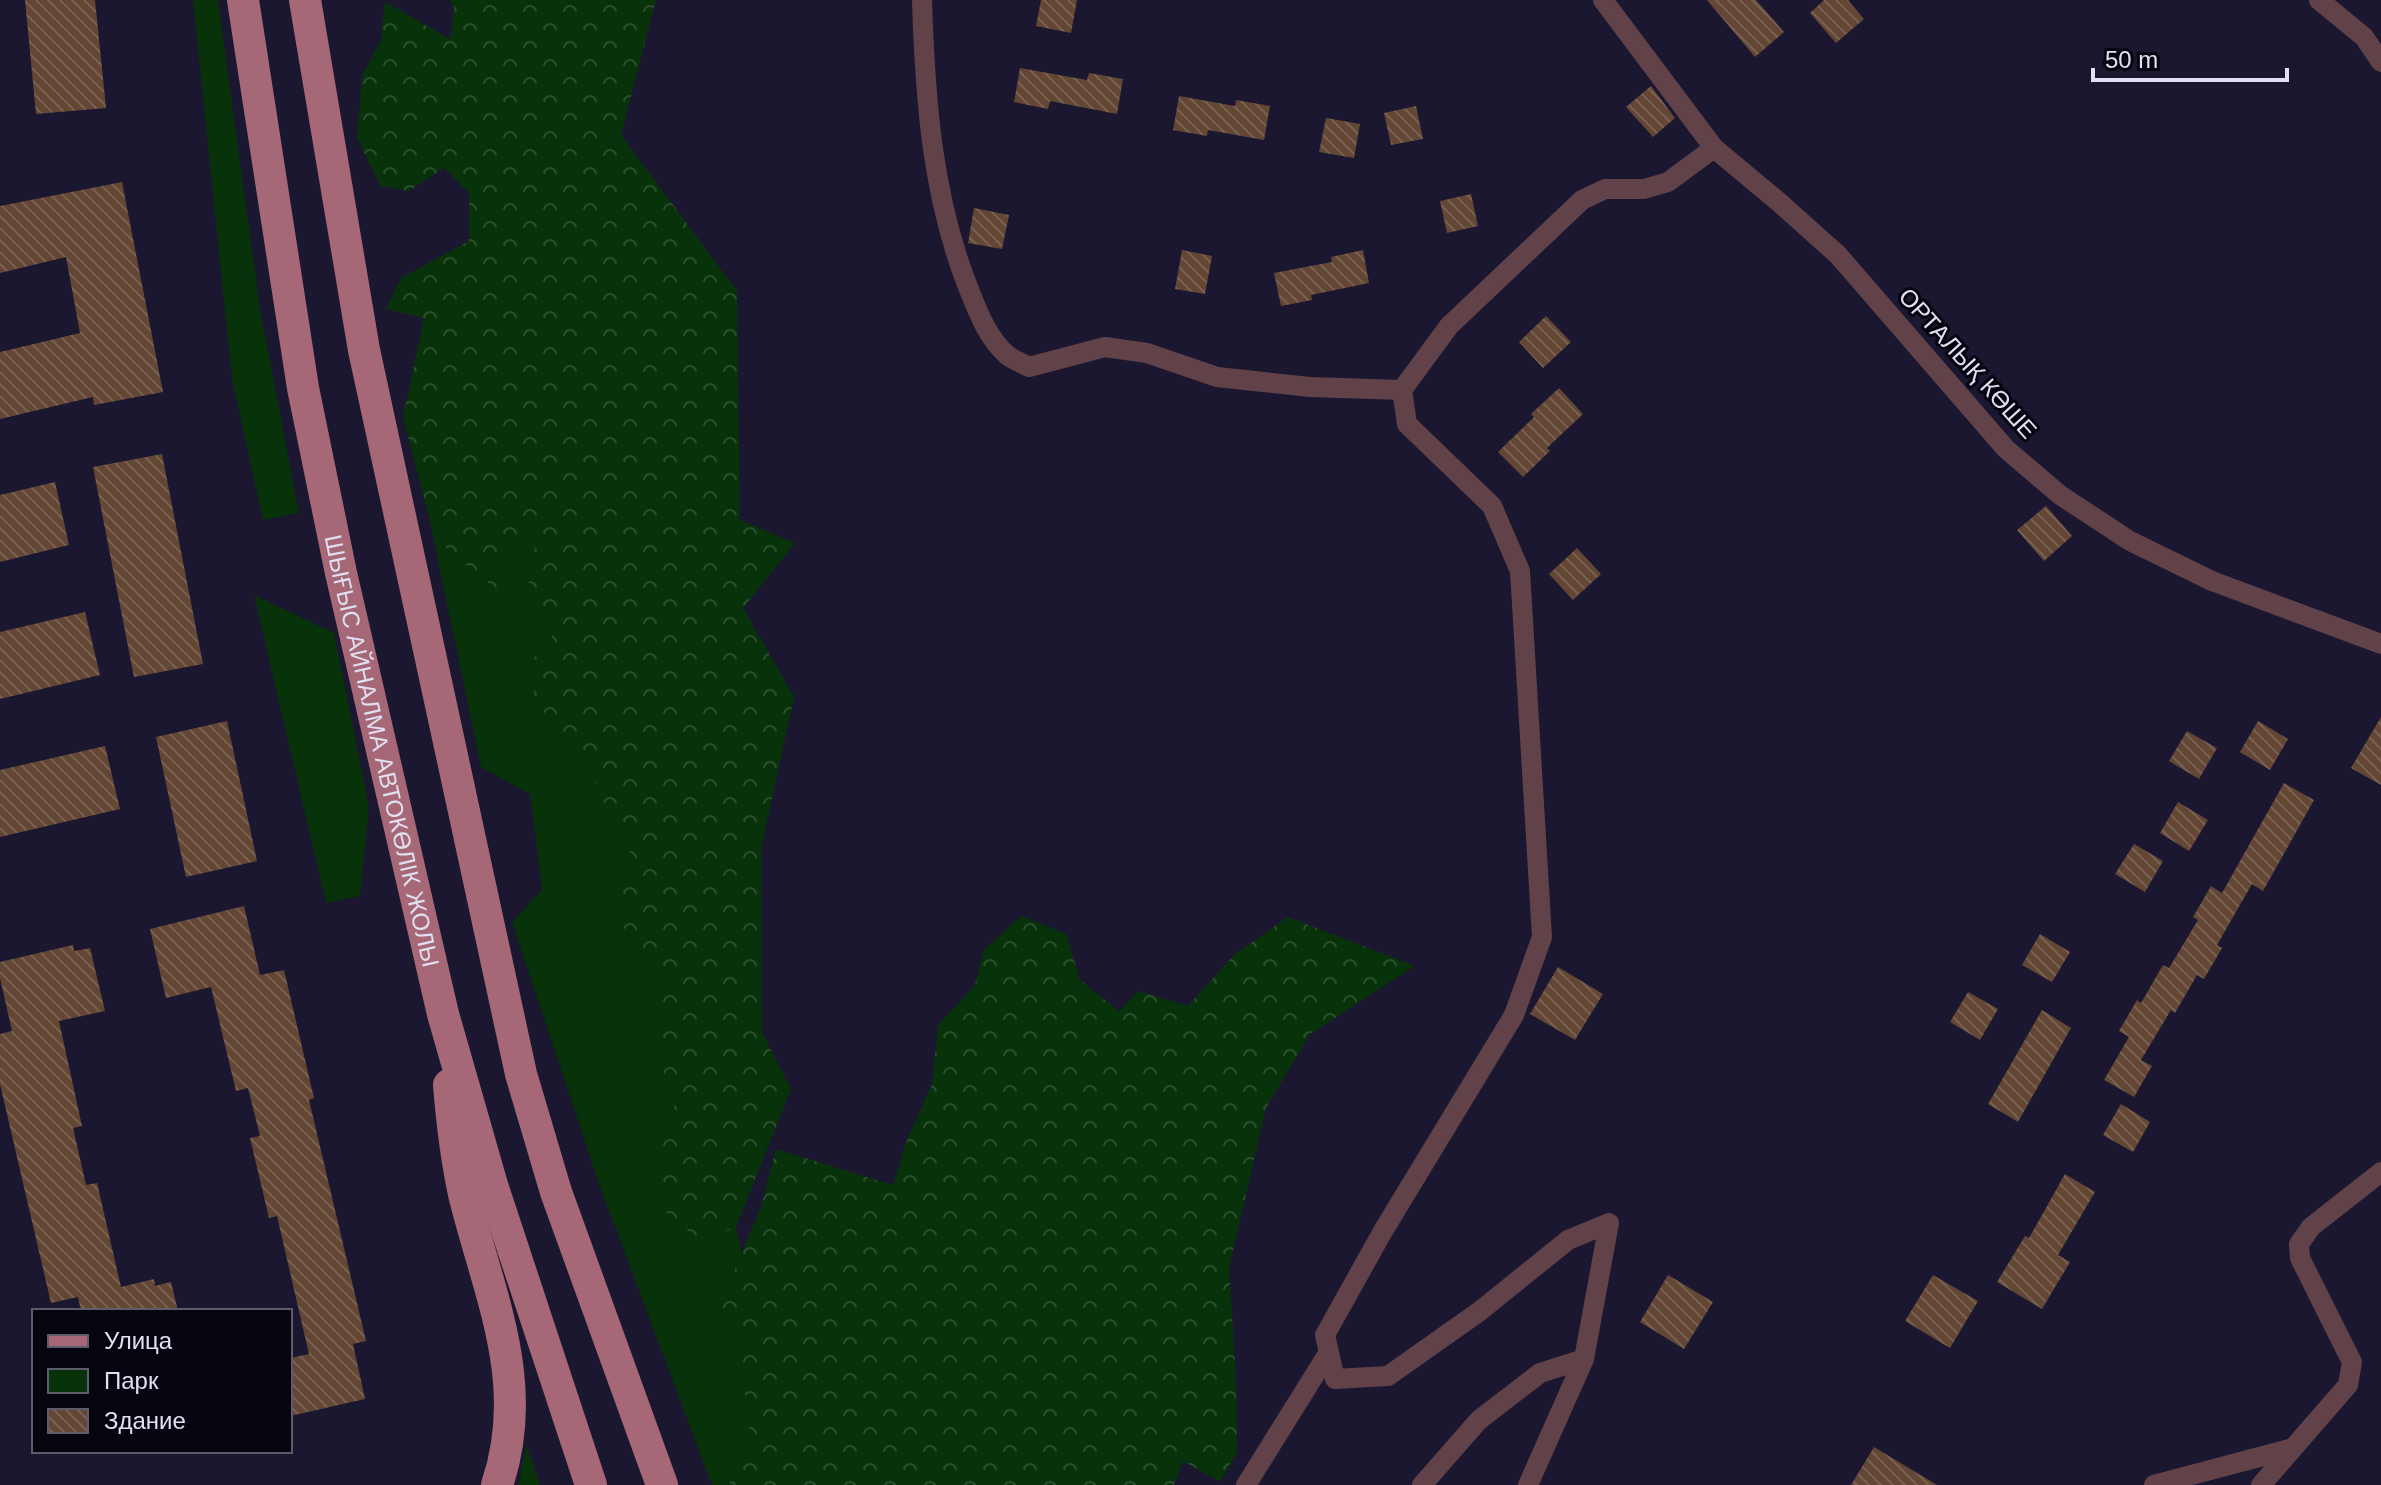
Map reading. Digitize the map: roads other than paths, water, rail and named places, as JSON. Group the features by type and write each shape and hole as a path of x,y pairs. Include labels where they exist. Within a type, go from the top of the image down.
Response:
{"main road":[{"name":"ШЫҒЫС АЙНАЛМА АВТОКӨЛІК ЖОЛЫ","path":"243,0 303,388 341,573 443,1014 492,1185 591,1485"},
{"path":"305,0 364,350 521,1074 556,1192 662,1485"},
{"path":"443,1014 454,1142 464,1194 505,1341 511,1387 507,1457 497,1485"}],"street":[{"path":"922,0 923,46 935,168 951,244 983,325 1008,357 1029,367 1105,347 1147,353 1217,377 1310,387 1402,390"},
{"name":"ОРТАЛЫҚ КӨШЕ","path":"1603,0 1714,148 1838,255 2006,449 2060,495 2130,541 2212,581 2381,644"},
{"path":"2319,0 2364,37 2381,62"},
{"path":"1528,1485 1584,1359 1609,1223 1568,1240 1480,1311 1388,1376 1335,1379 1325,1335 1383,1231 1514,1015 1542,937 1520,571 1492,506 1407,424 1402,390 1449,326 1582,200 1605,189 1644,189 1668,182 1714,148"},
{"path":"2261,1485 2348,1385 2352,1362 2300,1258 2299,1244 2311,1227 2381,1172"},
{"path":"1246,1485 1329,1352"},
{"path":"1422,1485 1479,1420 1540,1373 1584,1359"},
{"path":"2154,1485 2293,1448"}]}
